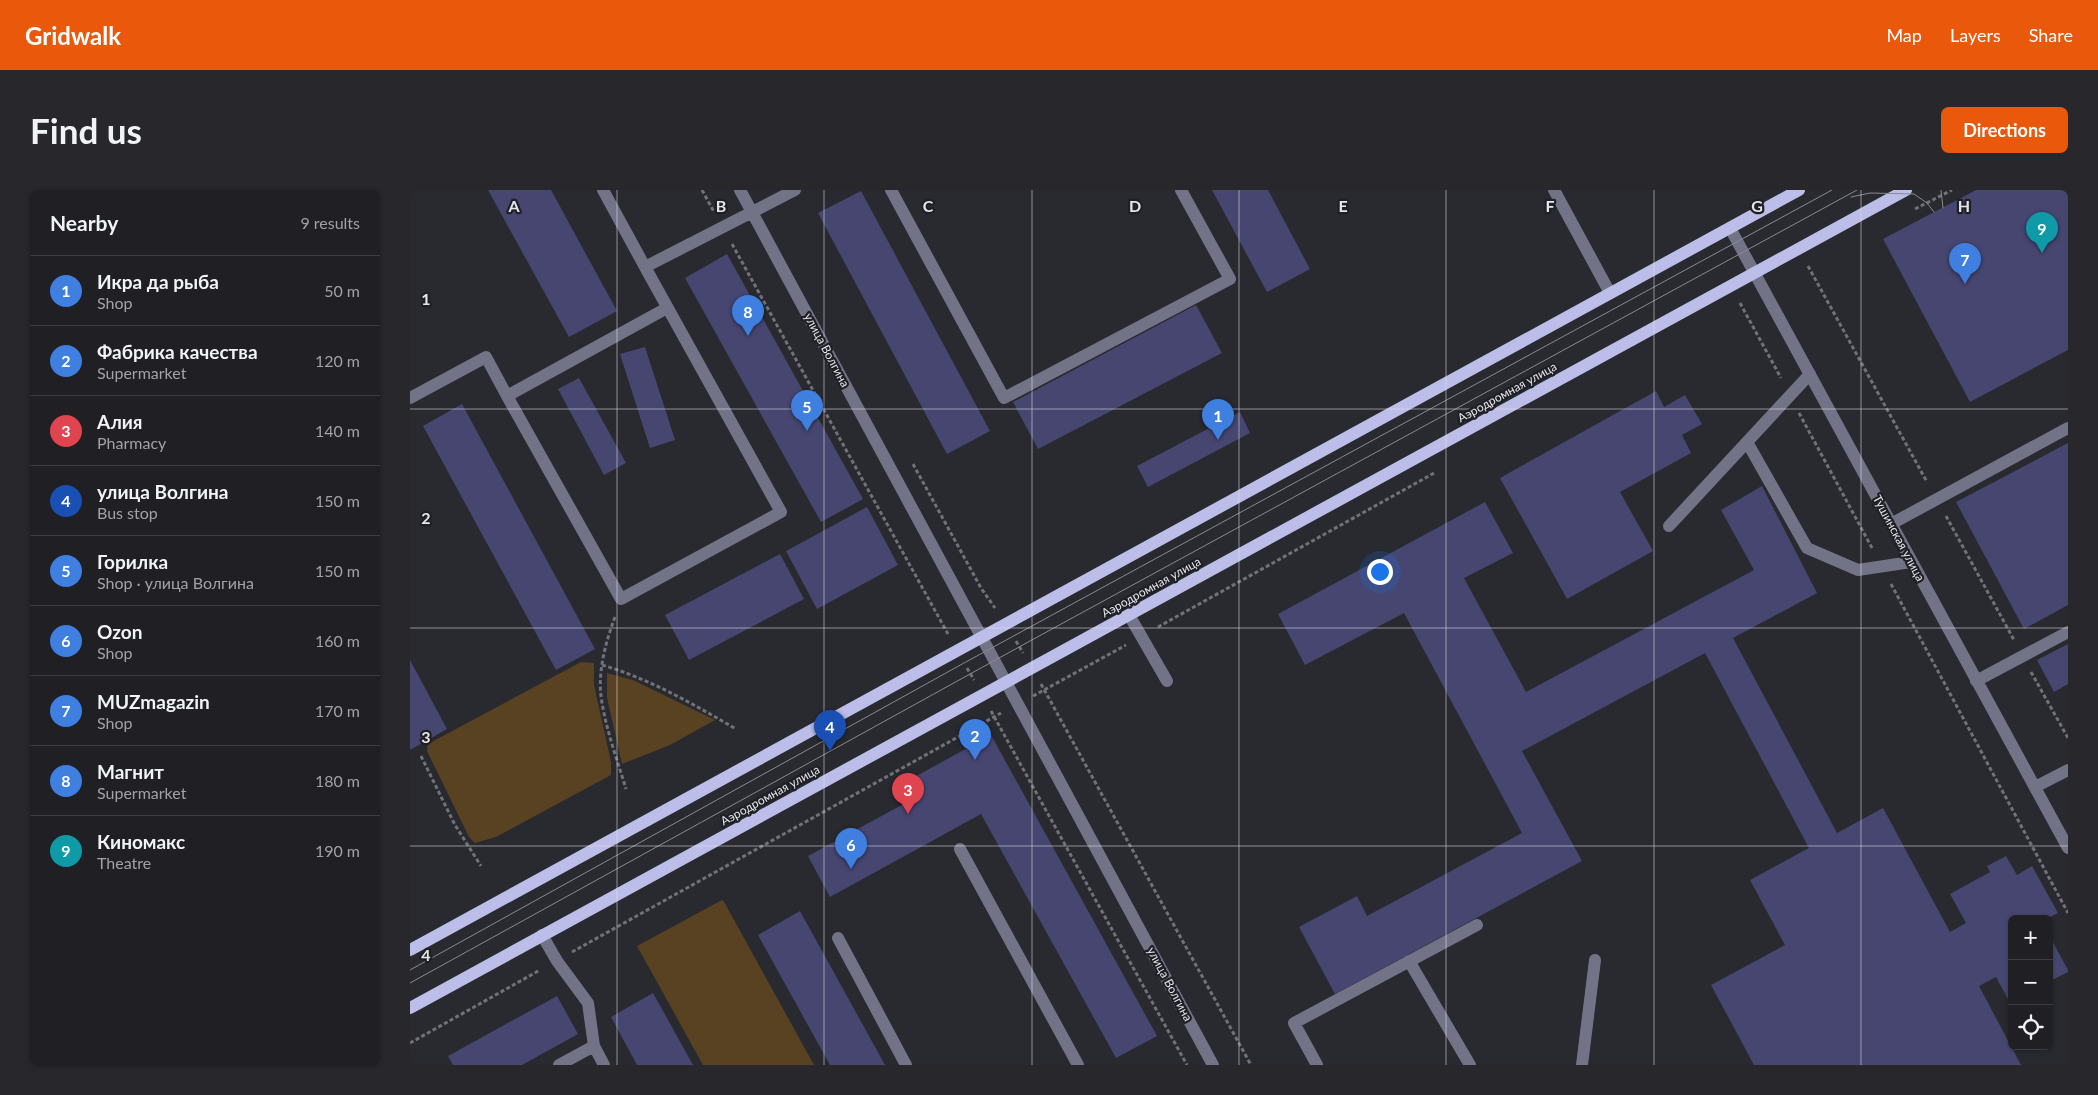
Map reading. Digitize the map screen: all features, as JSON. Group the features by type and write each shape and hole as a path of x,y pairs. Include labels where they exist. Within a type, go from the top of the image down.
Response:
{"main road":[{"path":"410,950 1799,190"},
{"name":"Аэродромная улица","path":"410,1008 1906,190"}],"street":[{"path":"410,398 486,357 621,599 781,512 603,190"},
{"name":"улица Волгина","path":"740,190 1214,1065"},
{"path":"645,267 795,190"},
{"path":"891,190 1004,398 1230,279 1181,190"},
{"path":"1554,190 1610,293"},
{"name":"Тушинская улица","path":"1730,228 2068,848"},
{"path":"507,396 667,308"},
{"path":"1669,526 1810,374"},
{"path":"1891,524 2068,428"},
{"path":"1747,442 1807,548 1858,570 1911,562"},
{"path":"1129,615 1167,681"},
{"path":"1976,681 2068,632"},
{"path":"2035,787 2068,770"},
{"path":"960,849 1078,1065"},
{"path":"1317,1065 1294,1023 1477,925"},
{"path":"542,935 557,961 588,1003 594,1046 604,1065"},
{"path":"838,938 906,1065"},
{"path":"1582,1065 1595,960"},
{"path":"1409,961 1470,1065"},
{"path":"559,1065 594,1046"}],"path":[{"path":"702,190 1187,1065"},
{"path":"1731,307 1739,302 2068,913"},
{"path":"410,1043 1445,467"},
{"path":"621,599 607,638 602,665 601,695 609,732 626,789"},
{"path":"602,665 630,673 658,686 736,729"},
{"path":"1044,690 1251,1065"},
{"path":"421,756 455,825 481,866"}],"shaded area":[{"path":"581,662 594,663 594,685 611,762 611,775 496,837 475,843 469,837 427,751 428,744"},
{"path":"607,673 633,680 715,720 670,745 622,764 607,698"},
{"path":"722,900 814,1065 703,1065 637,946"}],"building":[{"path":"488,190 551,190 617,311 569,337"},
{"path":"1212,190 1268,190 1310,269 1267,292"},
{"path":"1976,190 2068,190 2068,350 1970,402 1883,239"},
{"path":"861,191 990,431 947,454 818,213"},
{"path":"727,254 863,499 821,522 685,278"},
{"path":"1196,305 1222,353 1038,449 1013,402"},
{"path":"645,347 675,440 650,448 620,354"},
{"path":"579,378 626,463 604,475 558,389"},
{"path":"1656,391 1664,407 1685,395 1702,424 1682,435 1691,453 1620,492 1653,551 1567,599 1500,478"},
{"path":"462,404 595,649 556,670 423,426"},
{"path":"1240,412 1250,433 1148,487 1137,466"},
{"path":"2068,443 2068,605 2024,629 1956,502"},
{"path":"1762,486 1817,593 1733,638 1837,833 1883,808 1950,932 1966,923 1950,894 1990,872 1987,866 2006,856 2017,875 2032,866 2058,913 2053,916 2008,915 2008,999 1996,977 1979,986 2008,1041 2008,1050 2013,1050 2021,1065 1754,1065 1711,985 1785,945 1750,880 1809,848 1705,653 1522,751 1582,861 1335,994 1299,927 1357,896 1367,916 1522,833 1404,613 1305,665 1278,614 1485,502 1513,553 1464,578 1526,692 1754,570 1721,510"},
{"path":"867,507 898,565 817,609 786,551"},
{"path":"780,554 804,599 689,660 665,615"},
{"path":"2068,644 2068,684 2054,692 2037,660"},
{"path":"410,660 447,729 410,750"},
{"path":"991,735 1157,1036 1116,1058 981,814 830,897 808,856 920,795 911,779"},
{"path":"800,911 885,1065 830,1065 758,935"},
{"path":"2053,942 2068,970 2068,972 2053,980"},
{"path":"653,993 693,1065 637,1065 611,1017"},
{"path":"557,996 578,1034 522,1065 453,1065 448,1056"}],"tram line":[{"path":"410,970 964,663 1832,190"},
{"path":"410,983 1019,647 1857,190"},
{"path":"1941,190 1943,208"},
{"path":"1851,197 1870,193 1914,194 1927,203 1934,212"}],"place":[{"name":"Киномакс","path":"2042,253"},
{"name":"MUZmagazin","path":"1965,284"},
{"name":"Магнит","path":"748,336"},
{"name":"Горилка","path":"807,431"},
{"name":"Икра да рыба","path":"1218,440"},
{"name":"улица Волгина","path":"830,751"},
{"name":"Фабрика качества","path":"975,760"},
{"name":"Алия","path":"908,814"},
{"name":"Ozon","path":"851,869"}]}
